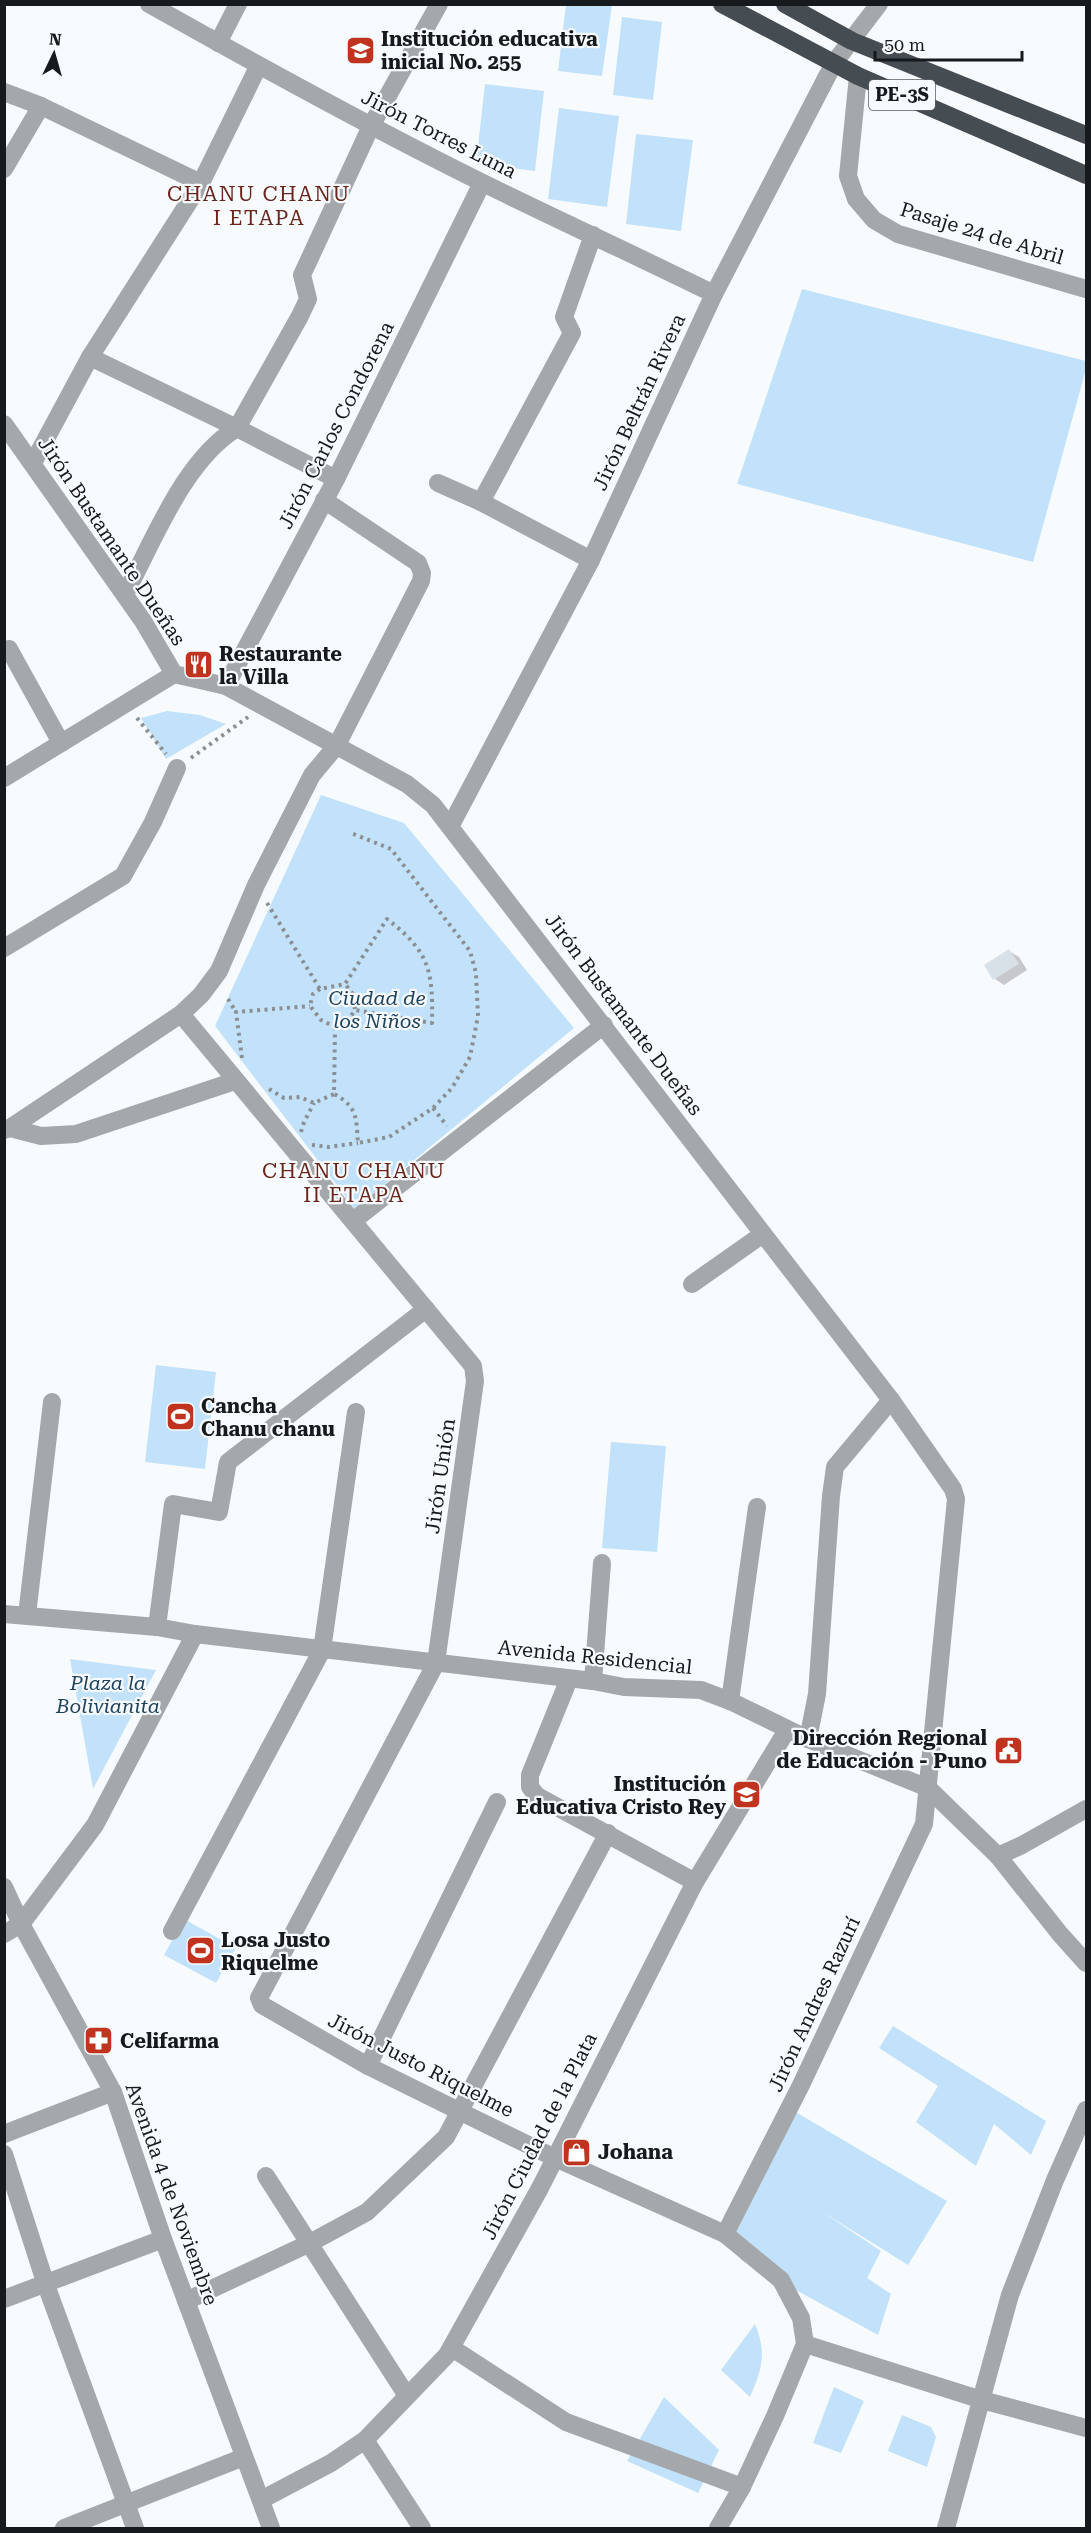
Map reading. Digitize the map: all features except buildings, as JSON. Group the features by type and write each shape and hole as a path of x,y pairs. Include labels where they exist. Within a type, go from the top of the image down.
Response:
{"highway":[{"name":"PE-3S","path":"722,4 858,76 1086,175"},
{"name":"PE-3S","path":"785,4 852,41 1086,135"}],"street":[{"name":"Jirón Torres Luna","path":"149,4 258,67 482,183 714,294"},
{"path":"218,43 238,4"},
{"path":"125,594 184,483 219,438 237,428 308,299 302,275 371,126 439,4"},
{"name":"Jirón Beltrán Rivera","path":"451,825 591,560 714,294 834,63 879,4"},
{"path":"33,463 90,357 201,183 258,67"},
{"name":"Pasaje 24 de Abril","path":"858,76 848,176 856,199 874,220 898,234 1086,289"},
{"path":"4,92 41,106 201,183"},
{"path":"4,169 41,106"},
{"name":"Jirón Carlos Condorena","path":"226,686 336,479 482,183"},
{"path":"481,502 572,333 564,318 593,235"},
{"path":"90,357 336,479"},
{"name":"Jirón Bustamante Dueñas","path":"4,424 125,594 174,674 226,686 407,784 434,805 891,1400 953,1489 956,1499 928,1788"},
{"path":"438,483 481,502 591,560"},
{"path":"7,1129 181,1014 201,995 219,971 255,885 312,775 337,745 421,581 423,573 418,563 324,500"},
{"path":"9,649 61,743"},
{"path":"4,778 174,674"},
{"path":"4,948 123,876 153,822 177,768"},
{"name":"Jirón Unión","path":"181,1014 239,1075 353,1221 473,1366 476,1381 436,1663 262,1992 259,1998 262,2005"},
{"path":"353,1221 604,1025"},
{"path":"7,1129 41,1136 76,1134 239,1075"},
{"path":"692,1284 763,1234"},
{"path":"158,1627 173,1504 219,1512 228,1462 426,1309"},
{"path":"808,1739 817,1694 831,1496 836,1467 891,1400"},
{"path":"27,1616 52,1402"},
{"path":"172,1930 322,1650 356,1412"},
{"path":"730,1701 757,1507"},
{"path":"593,1681 602,1563"},
{"name":"Avenida Residencial","path":"4,1614 158,1627 195,1634 593,1681 624,1687 701,1690 730,1701 787,1730 928,1788 998,1856 1060,1934 1086,1962"},
{"path":"4,1935 21,1924 95,1825 195,1634"},
{"path":"569,1679 530,1775 530,1787 537,1796 695,1882"},
{"name":"Jirón Ciudad de la Plata","path":"261,2500 331,2463 364,2440 452,2348 540,2188 553,2157 695,1882 787,1730"},
{"name":"Jirón Andres Razurí","path":"725,2234 801,2085 924,1824 928,1788"},
{"path":"368,2066 497,1802"},
{"path":"998,1856 1086,1809"},
{"path":"186,2301 310,2243 367,2212 446,2137 608,1833"},
{"name":"Avenida 4 de Noviembre","path":"4,1887 21,1924 113,2092 163,2239 271,2529"},
{"name":"Jirón Justo Riquelme","path":"262,2005 368,2066 461,2112 553,2157 725,2234 781,2280 801,2318 805,2344"},
{"path":"4,2134 113,2092"},
{"path":"946,2529 1010,2295 1055,2180 1086,2110"},
{"path":"4,2154 46,2285 135,2529"},
{"path":"266,2176 407,2396"},
{"path":"4,2299 163,2239"},
{"path":"718,2529 742,2487 805,2344 982,2400 1086,2428"},
{"path":"452,2348 566,2422 742,2487"},
{"path":"364,2440 422,2529"},
{"path":"64,2529 244,2457"}],"path":[{"path":"126,702 177,768 264,706"},
{"path":"309,1145 329,1147 389,1137 432,1108 452,1088 470,1057 478,1016 476,973 470,951 392,849 351,833"},
{"path":"255,885 320,989"},
{"path":"310,1006 313,994 320,989 345,984 387,919 406,933 424,956 433,985 432,1023 355,1010"},
{"path":"335,1027 349,1019 355,1010 353,994 345,984"},
{"path":"228,999 237,1012 239,1075"},
{"path":"237,1012 310,1006"},
{"path":"310,1006 321,1020 335,1027"},
{"path":"334,1094 335,1027"},
{"path":"260,1084 284,1098 300,1097 314,1103"},
{"path":"334,1094 348,1101 356,1116 358,1143"},
{"path":"301,1133 314,1103 334,1094"},
{"path":"432,1108 450,1131"}],"green space":[{"path":"566,5 612,5 602,76 558,71"},
{"path":"622,17 662,22 653,100 613,95"},
{"path":"485,84 544,91 535,171 476,164"},
{"path":"559,108 619,116 607,207 548,199"},
{"path":"636,134 693,140 681,231 626,224"},
{"path":"802,289 1086,361 1086,369 1033,562 737,484"},
{"path":"167,711 200,715 226,724 166,759 141,718"},
{"name":"Ciudad de los Niños","path":"321,795 404,823 574,1028 355,1209 215,1026"},
{"name":"Cancha Chanu chanu","path":"156,1365 216,1372 205,1469 145,1462"},
{"path":"611,1442 666,1446 657,1552 602,1548"},
{"name":"Plaza la Bolivianita","path":"70,1659 156,1670 93,1789"},
{"name":"Losa Justo Riquelme","path":"184,1919 236,1948 216,1983 164,1955"},
{"path":"893,2026 1046,2121 1031,2155 994,2124 976,2166 916,2122 938,2086 879,2048"},
{"path":"794,2111 947,2201 908,2265 821,2211 881,2251 867,2278 891,2294 878,2335 741,2260 734,2229"},
{"path":"755,2324 761,2344 762,2361 750,2397 721,2370"},
{"path":"834,2387 864,2401 841,2453 813,2443"},
{"path":"664,2397 719,2450 698,2493 627,2461"},
{"path":"902,2415 931,2427 936,2437 927,2467 888,2451"}],"place":[{"name":"Institución educativa inicial No. 255","path":"360,50"},
{"name":"Restaurante la Villa","path":"198,665"},
{"name":"Cancha Chanu chanu","path":"180,1417"},
{"name":"Dirección Regional de Educación - Puno","path":"1008,1750"},
{"name":"Institución Educativa Cristo Rey","path":"747,1795"},
{"name":"Losa Justo Riquelme","path":"200,1951"},
{"name":"Celifarma","path":"99,2041"},
{"name":"Johana","path":"577,2152"}],"district":[{"name":"CHANU CHANU I ETAPA","path":"259,206"},
{"name":"CHANU CHANU II ETAPA","path":"354,1183"}]}
